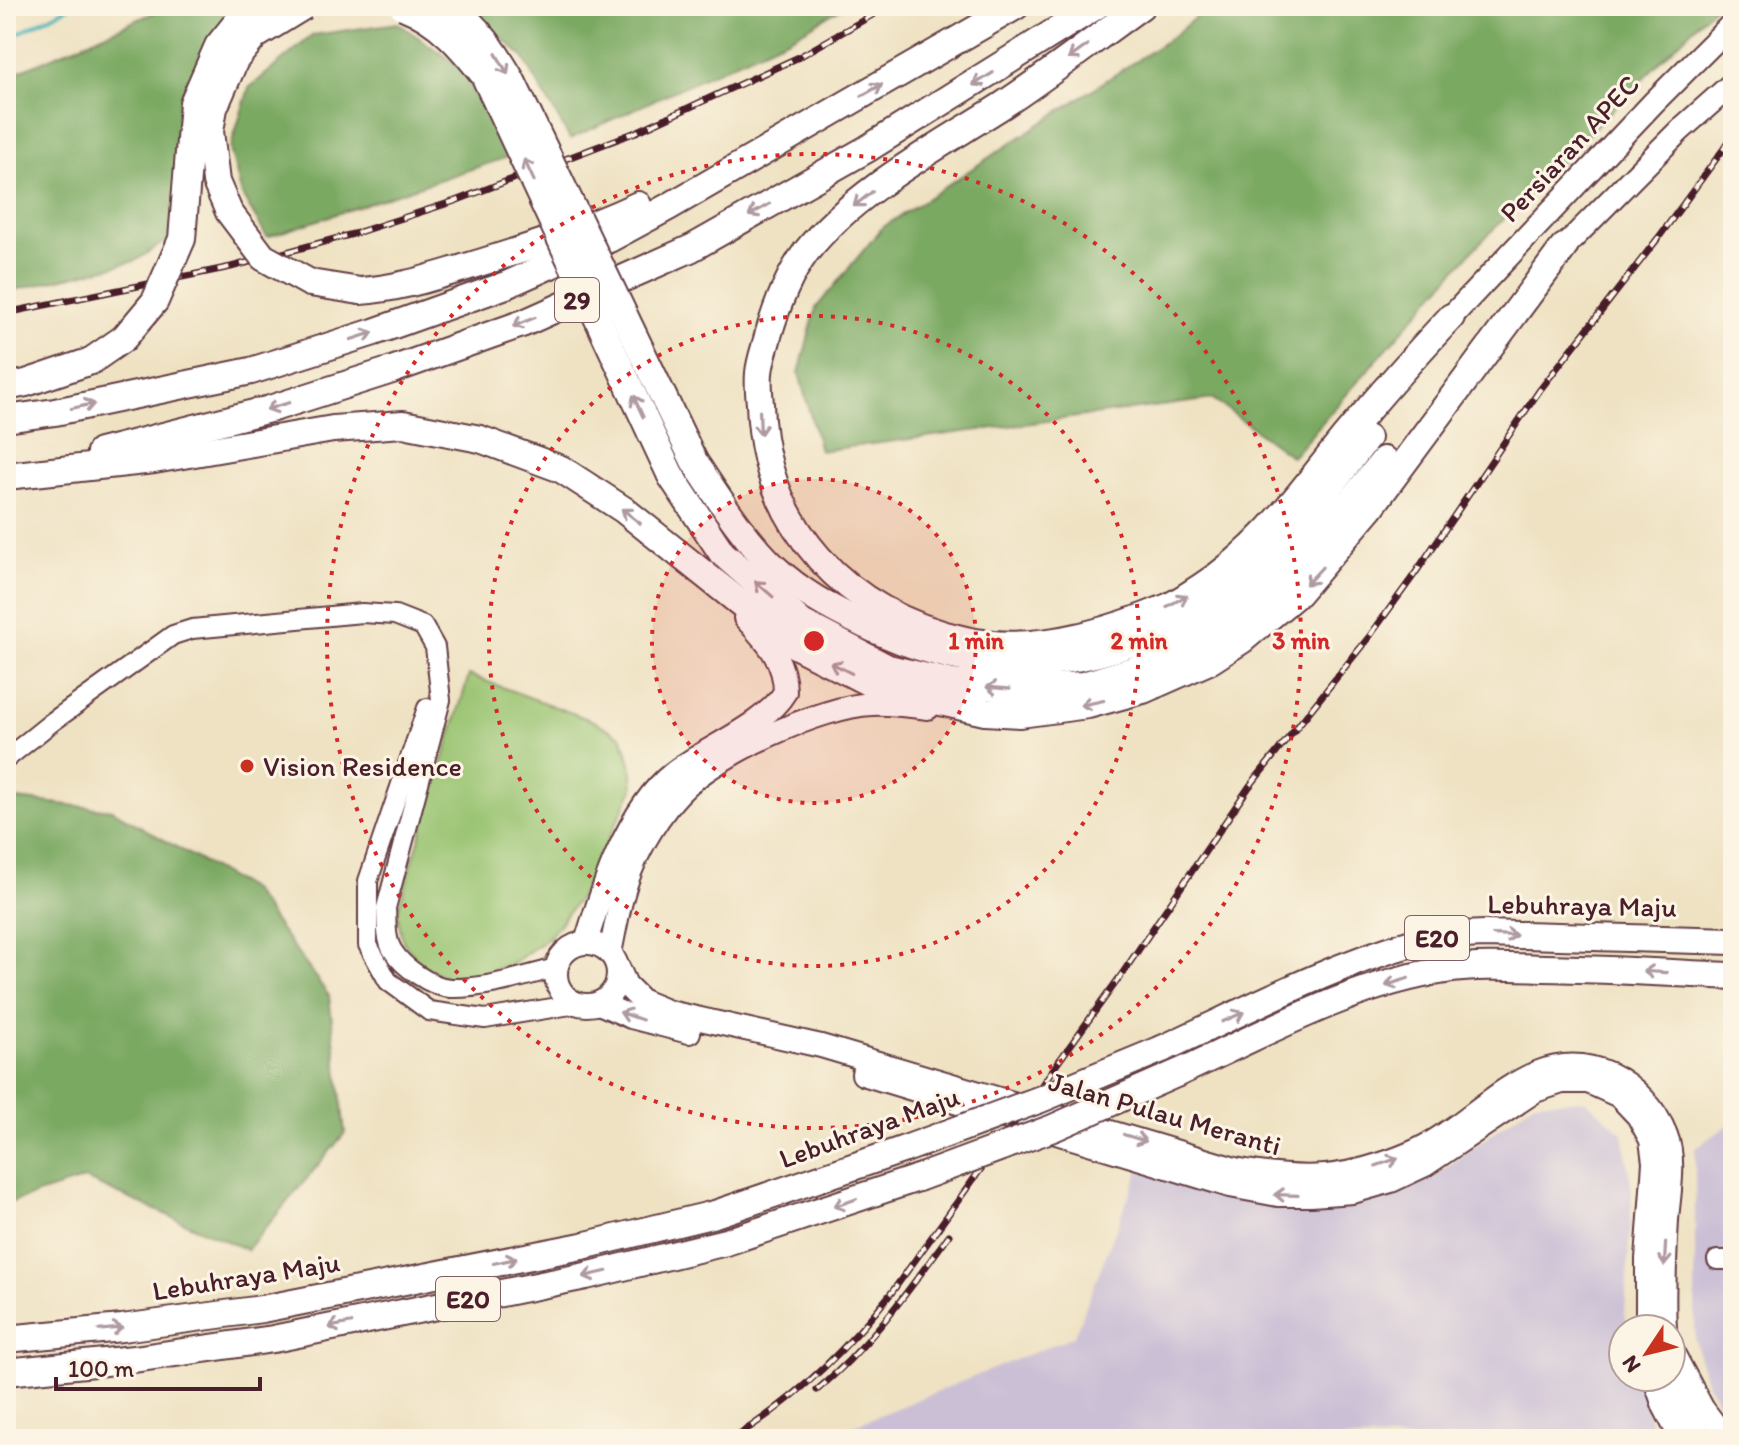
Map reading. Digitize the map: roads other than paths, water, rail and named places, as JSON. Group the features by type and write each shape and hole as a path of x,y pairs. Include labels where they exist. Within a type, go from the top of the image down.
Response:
{"highway":[{"path":"6,387 91,361 124,338 155,301 182,239 193,103 218,46 243,15 259,6"},
{"path":"304,6 255,36 235,60 214,108 210,131 216,182 229,212 263,257 310,283 360,291 388,290 492,259 603,221 840,108"},
{"path":"403,6 422,13 456,39 484,75 671,476 722,553 802,623 888,668 952,683 1018,689 1083,685 1134,670 1197,642 1228,624 1281,581 1317,544 1439,390 1564,247"},
{"path":"451,6 472,22 512,81 694,461 746,536 774,567 819,603 922,650 1014,665 1077,659 1119,648 1182,624 1237,588 1275,553 1420,368 1451,317"},
{"name":"29","path":"6,419 55,412 251,371 506,285 609,239 1016,6"},
{"name":"29","path":"7,476 270,409 524,323 692,248 867,149 1096,6"},
{"path":"1141,6 1012,99 887,180 843,215 805,253 775,309 759,372 761,438 774,486 810,550 845,585 902,620 968,641 1012,644 1070,639 1110,629 1172,605 1227,570 1277,523 1397,375 1451,317"},
{"path":"7,476 154,460 333,429 403,424 480,439 561,469 624,510 789,642 879,688 985,712 1020,714 1088,705 1143,690 1211,660 1242,640 1298,593 1371,507 1564,247"},
{"name":"Lebuhraya Maju","path":"6,1339 122,1328 262,1309 582,1246 715,1214 1041,1099 1162,1049 1330,973 1412,943 1444,936 1485,934 1733,941"},
{"name":"E20","path":"6,1372 134,1359 273,1339 586,1276 726,1242 918,1178 1053,1128 1337,1001 1409,977 1447,970 1492,967 1733,976"}],"main road":[{"name":"Persiaran APEC","path":"1451,317 1733,23"},
{"path":"1564,247 1679,131 1733,83"},
{"path":"586,942 614,862 652,795 669,776 700,753 766,713 785,692 780,660 770,645 704,575"},
{"path":"614,960 597,943 586,942 566,950 556,968 560,990 567,998 588,1003 615,989 619,905 631,868 669,806 682,790 710,770 778,731 842,708 873,704 985,712"},
{"name":"Jalan Pulau Meranti","path":"614,960 626,985 642,1001 669,1012 821,1046 1235,1169 1279,1177 1311,1179 1352,1173 1387,1163 1417,1151 1529,1075 1564,1065 1593,1066 1630,1083 1667,1136 1671,1161 1665,1313"},
{"name":"Jalan Pulau Meranti","path":"588,1003 665,1027 816,1060 1230,1186 1278,1195 1353,1192 1391,1181 1425,1165 1535,1091 1562,1082 1588,1082 1619,1096 1638,1116 1651,1140 1654,1162 1647,1259 1647,1313"},
{"path":"1660,1393 1681,1439"},
{"path":"1680,1393 1689,1418 1703,1439"}],"street":[{"path":"6,759 173,635 192,629 362,613 395,615 423,626 435,647 441,700 386,908 387,935 393,951 417,975 447,988 493,984 556,968"},
{"path":"439,685 431,696 368,881 368,945 388,981 429,1011 485,1019 588,1003"},
{"path":"1687,1375 1704,1407 1728,1439"}],"waterway":[{"path":"6,40 71,6"}],"railway":[{"path":"6,313 231,267 353,234 455,201 636,132 799,57 888,6"},
{"path":"731,1439 777,1408 818,1373 892,1292 1122,974 1249,787 1369,637 1539,391 1733,136"},
{"path":"817,1390 871,1336 949,1235"}],"place":[{"name":"Vision Residence","path":"247,766"}]}
